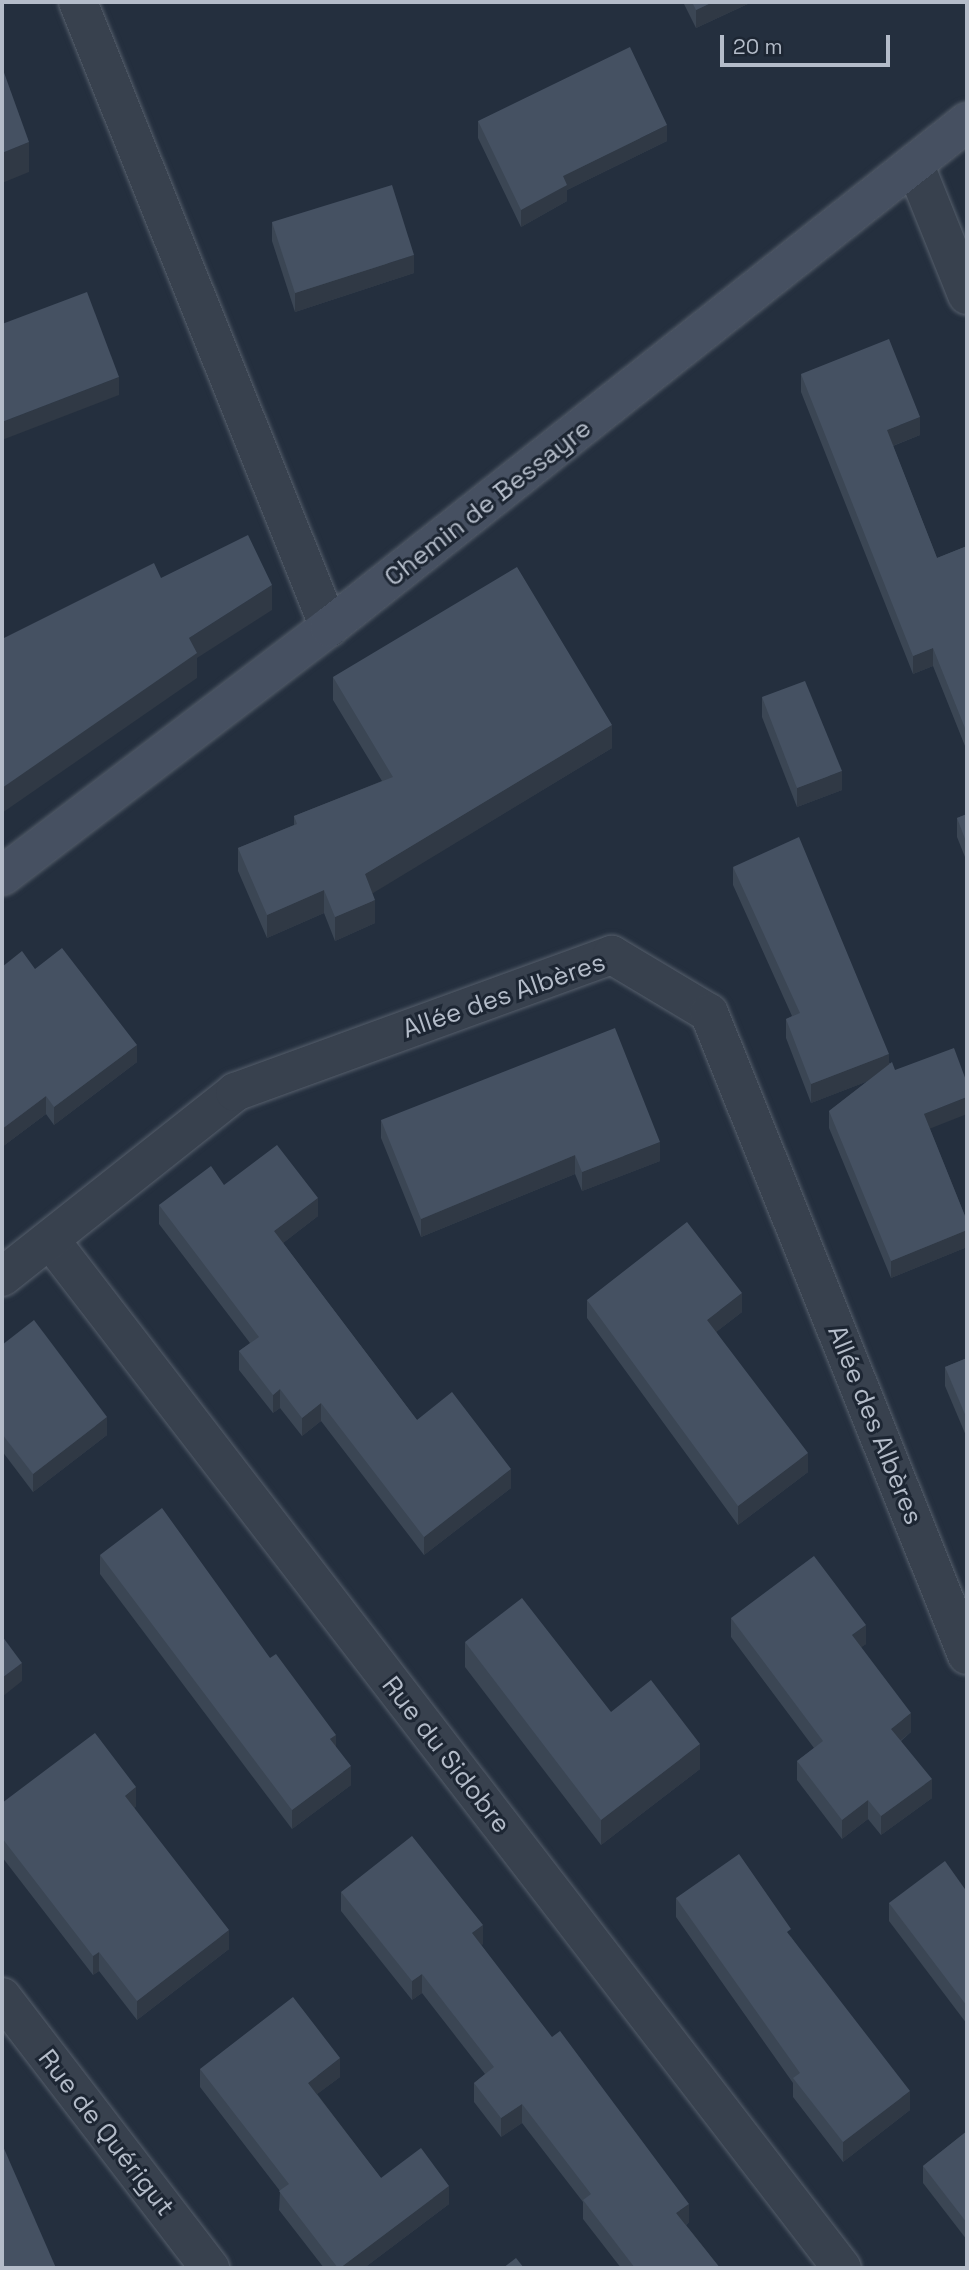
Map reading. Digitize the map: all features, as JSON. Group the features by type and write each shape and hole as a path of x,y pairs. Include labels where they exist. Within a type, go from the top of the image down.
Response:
{"street":[{"path":"78,2 329,628"},
{"name":"Chemin de Bessayre","path":"2,876 329,628 916,168 967,122"},
{"path":"916,168 967,295"},
{"name":"Allée des Albères","path":"2,1277 51,1241 235,1092 612,955 709,1013 967,1655"},
{"name":"Rue du Sidobre","path":"51,1241 842,2268"},
{"name":"Rue de Quérigut","path":"2,1997 211,2268"}],"building":[{"path":"692,2 713,2 696,10"},
{"path":"630,47 667,125 563,176 567,185 521,210 478,121"},
{"path":"2,67 29,142 2,153"},
{"path":"392,185 414,255 295,293 272,222"},
{"path":"87,292 119,377 2,422 2,324"},
{"path":"889,339 920,417 887,430 937,558 967,546 967,733 933,648 913,656 801,374"},
{"path":"248,535 272,585 189,638 197,653 2,788 2,639 154,563 161,578"},
{"path":"517,567 612,725 365,874 375,900 335,917 324,890 267,915 238,848 297,824 294,816 393,777 333,677"},
{"path":"805,681 842,771 797,788 762,697"},
{"path":"967,814 967,844 957,818"},
{"path":"799,837 889,1054 811,1084 786,1019 800,1013 733,867"},
{"path":"62,948 137,1045 54,1107 46,1096 2,1129 2,967 22,951 35,969"},
{"path":"615,1028 660,1142 582,1172 575,1155 421,1219 381,1120"},
{"path":"954,1048 967,1083 967,1097 924,1114 967,1221 967,1230 891,1261 829,1111 892,1062 895,1070"},
{"path":"277,1145 318,1198 274,1231 417,1420 452,1392 511,1469 424,1537 321,1403 302,1418 280,1389 273,1395 239,1351 259,1337 159,1205 211,1166 224,1185"},
{"path":"687,1222 742,1293 707,1320 808,1453 738,1506 587,1300"},
{"path":"34,1320 107,1417 33,1474 2,1434 2,1345"},
{"path":"967,1358 967,1419 945,1367"},
{"path":"162,1508 270,1658 276,1654 336,1735 330,1739 351,1766 292,1810 100,1555"},
{"path":"814,1556 866,1625 852,1635 911,1713 891,1729 932,1779 881,1816 868,1800 842,1820 797,1761 823,1741 731,1618"},
{"path":"522,1598 611,1712 651,1680 700,1744 601,1820 465,1642"},
{"path":"2,1636 22,1663 2,1678"},
{"path":"95,1733 136,1787 125,1796 229,1930 137,2001 99,1952 93,1956 2,1838 2,1803"},
{"path":"412,1836 483,1925 472,1933 552,2037 560,2031 689,2204 676,2213 720,2268 635,2268 583,2200 591,2194 522,2104 501,2118 474,2083 494,2067 422,1974 412,1981 341,1892"},
{"path":"739,1854 791,1929 787,1932 910,2091 843,2142 793,2078 800,2073 676,1898"},
{"path":"945,1861 967,1892 967,2006 889,1903"},
{"path":"293,1997 340,2058 308,2083 381,2178 421,2148 449,2186 340,2268 279,2191 289,2184 200,2069"},
{"path":"967,2131 967,2223 923,2166"},
{"path":"2,2144 56,2268 2,2268"},
{"path":"516,2258 524,2268 503,2268"}]}
